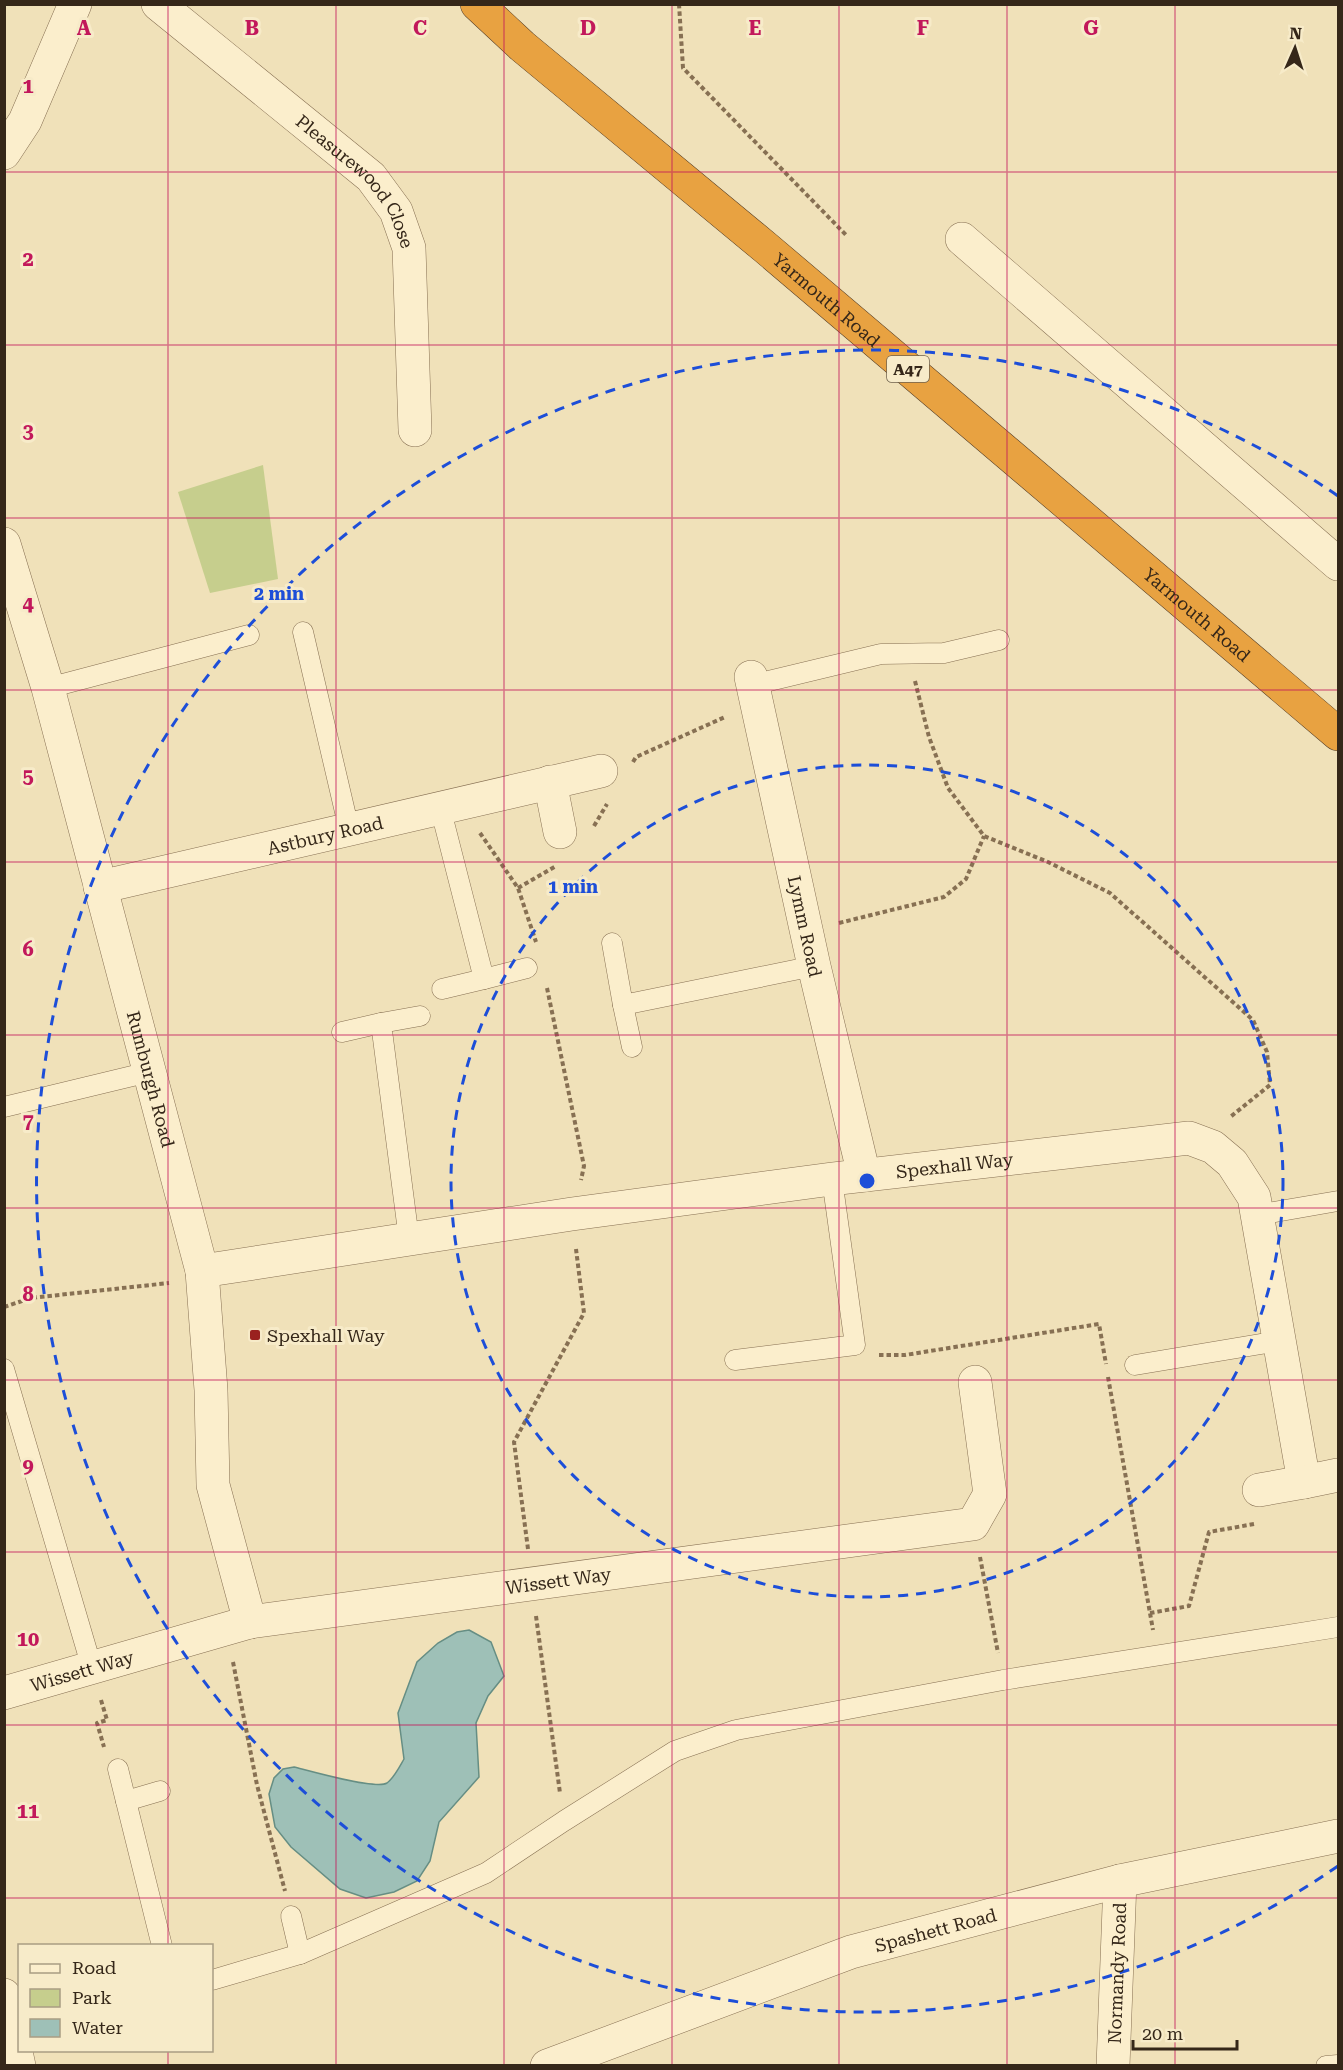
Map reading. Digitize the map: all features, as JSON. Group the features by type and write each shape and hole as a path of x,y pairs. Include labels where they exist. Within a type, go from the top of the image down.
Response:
{"highway":[{"name":"Yarmouth Road","path":"477,4 522,46 766,248 1338,734"}],"street":[{"path":"4,153 15,116 75,4"},
{"name":"Pleasurewood Close","path":"159,4 371,177 396,211 409,248 415,430"},
{"path":"962,239 1338,564"},
{"name":"Rumburgh Road","path":"4,544 48,688 202,1275 211,1390 213,1485 238,1625"},
{"name":"Lymm Road","path":"752,681 806,931 864,1175"},
{"name":"Astbury Road","path":"100,887 601,771"},
{"path":"550,782 560,832"},
{"name":"Spexhall Way","path":"202,1275 409,1239 572,1214 864,1175 1189,1138 1213,1147 1232,1163 1254,1197 1304,1482"},
{"path":"973,1524 990,1494 975,1382"},
{"path":"1258,1490 1338,1475"},
{"name":"Wissett Way","path":"4,1693 238,1625 973,1524"},
{"name":"Spashett Road","path":"547,2066 582,2059 851,1953 1120,1881 1338,1836"},
{"name":"Normandy Road","path":"1113,2066 1120,1881"},
{"path":"4,1995 18,2048"}],"lane":[{"path":"303,632 349,829"},
{"path":"48,688 249,635"},
{"path":"752,681 881,654 944,653 999,640"},
{"path":"450,805 484,979"},
{"path":"612,943 632,1047"},
{"path":"623,1005 814,966"},
{"path":"442,989 527,968"},
{"path":"342,1032 420,1016"},
{"path":"381,1023 409,1239"},
{"path":"4,1107 149,1072"},
{"path":"735,1360 855,1346 832,1179"},
{"path":"1257,1215 1338,1201"},
{"path":"1136,1365 1280,1341"},
{"path":"4,1369 92,1668"},
{"path":"213,1980 300,1954 486,1873 675,1751 736,1730 1003,1680 1338,1627"},
{"path":"118,1769 162,1944"},
{"path":"126,1801 160,1791"},
{"path":"291,1916 300,1954"},
{"path":"1326,2066 1338,2065"}],"path":[{"path":"679,4 683,68 847,237"},
{"path":"907,653 929,737 948,788 984,836 1048,862 1110,893 1253,1020 1267,1052 1270,1085 1223,1123 1213,1147"},
{"path":"450,805 518,888 536,945"},
{"path":"806,931 944,897 966,879 984,836"},
{"path":"545,980 584,1166 572,1214 584,1313 514,1442 564,1821"},
{"path":"4,1307 31,1298 202,1275"},
{"path":"855,1346 868,1355 904,1355 1099,1324 1158,1655"},
{"path":"1150,1613 1189,1605 1209,1532 1254,1525 1258,1490"},
{"path":"973,1524 1003,1680"},
{"path":"238,1625 257,1785 291,1916"},
{"path":"92,1668 107,1720 97,1723 110,1770 118,1769"}],"green space":[{"path":"263,465 278,579 210,593 178,492"}],"water":[{"path":"469,1630 491,1642 504,1676 488,1696 476,1723 479,1777 439,1822 430,1861 417,1881 394,1892 366,1898 340,1889 291,1847 275,1827 269,1794 274,1778 283,1769 294,1767 357,1782 387,1783 404,1759 398,1713 417,1662 438,1643 457,1632"}],"place":[{"name":"Spexhall Way","path":"255,1335"}]}
